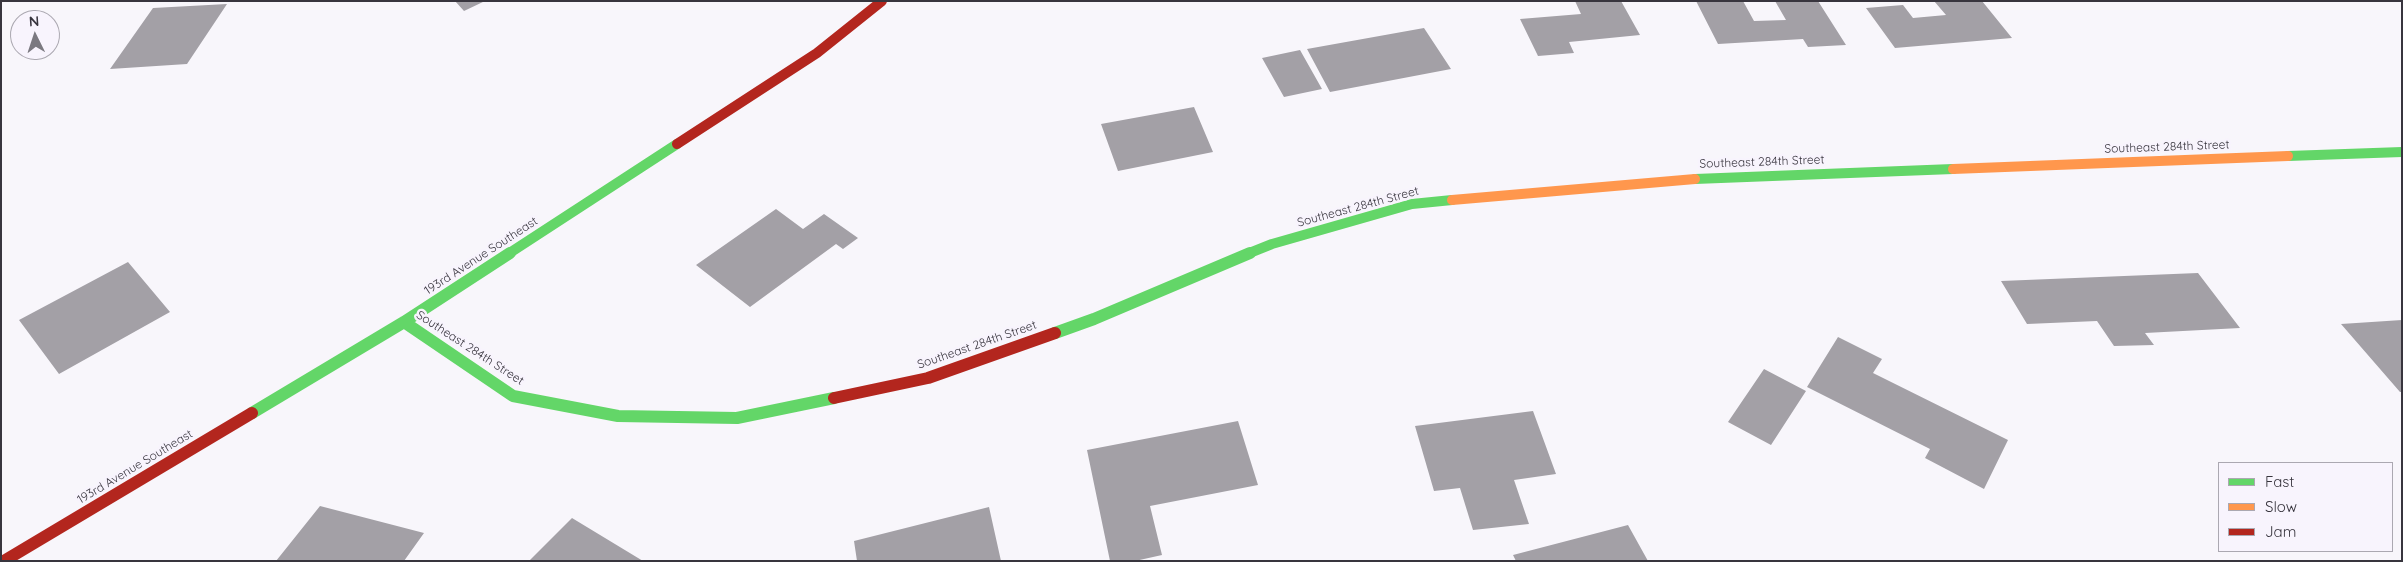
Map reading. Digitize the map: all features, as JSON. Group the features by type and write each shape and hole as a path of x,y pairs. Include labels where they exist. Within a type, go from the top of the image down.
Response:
{"street":[{"name":"193rd Avenue Southeast","path":"4,561 404,322 817,54 882,1"},
{"name":"Southeast 284th Street","path":"404,322 514,396 618,416 737,418 928,378 1094,319 1272,244 1412,204 1670,180 2402,152"}],"building":[{"path":"455,1 485,1 464,11"},
{"path":"1575,1 1621,1 1640,35 1569,42 1574,53 1538,56 1520,19 1581,14"},
{"path":"1696,1 1743,1 1754,21 1786,20 1775,1 1818,1 1846,45 1808,47 1803,39 1718,44"},
{"path":"1934,1 1982,1 2012,38 1895,48 1866,8 1903,5 1913,18 1946,15"},
{"path":"227,4 187,64 110,69 153,8"},
{"path":"1424,28 1451,69 1330,92 1307,49"},
{"path":"1300,50 1322,89 1284,97 1262,58"},
{"path":"1194,107 1213,152 1118,171 1101,124"},
{"path":"776,209 803,229 824,214 858,238 843,249 836,244 750,307 696,265"},
{"path":"128,262 170,312 59,374 19,320"},
{"path":"2198,273 2240,328 2145,333 2154,345 2114,346 2097,321 2027,324 2001,281"},
{"path":"2402,320 2402,392 2400,392 2341,324"},
{"path":"1838,337 1882,359 1873,373 2008,440 1984,489 1925,458 1930,449 1807,387"},
{"path":"1764,369 1806,391 1771,445 1728,422"},
{"path":"1533,411 1556,474 1514,480 1529,524 1473,530 1460,488 1434,491 1415,426"},
{"path":"1238,421 1258,485 1150,506 1162,555 1135,561 1110,561 1087,450"},
{"path":"320,506 424,533 404,561 276,561"},
{"path":"989,507 1001,561 857,561 854,541"},
{"path":"572,518 643,561 529,561"},
{"path":"1628,525 1648,561 1516,561 1513,555"}],"traffic: fast":[{"path":"252,413 404,322 677,144"},
{"path":"2288,156 2402,152"},
{"path":"1695,179 1953,169"},
{"path":"1055,333 1094,319 1272,244 1412,204 1452,200"},
{"path":"404,322 513,396 618,416 737,418 834,398"}],"traffic: slow":[{"path":"1953,169 2288,156"},
{"path":"1452,200 1695,179"}],"traffic: jam":[{"path":"677,144 817,53 882,1"},
{"path":"834,398 928,378 1055,333"},
{"path":"4,561 252,413"}]}
